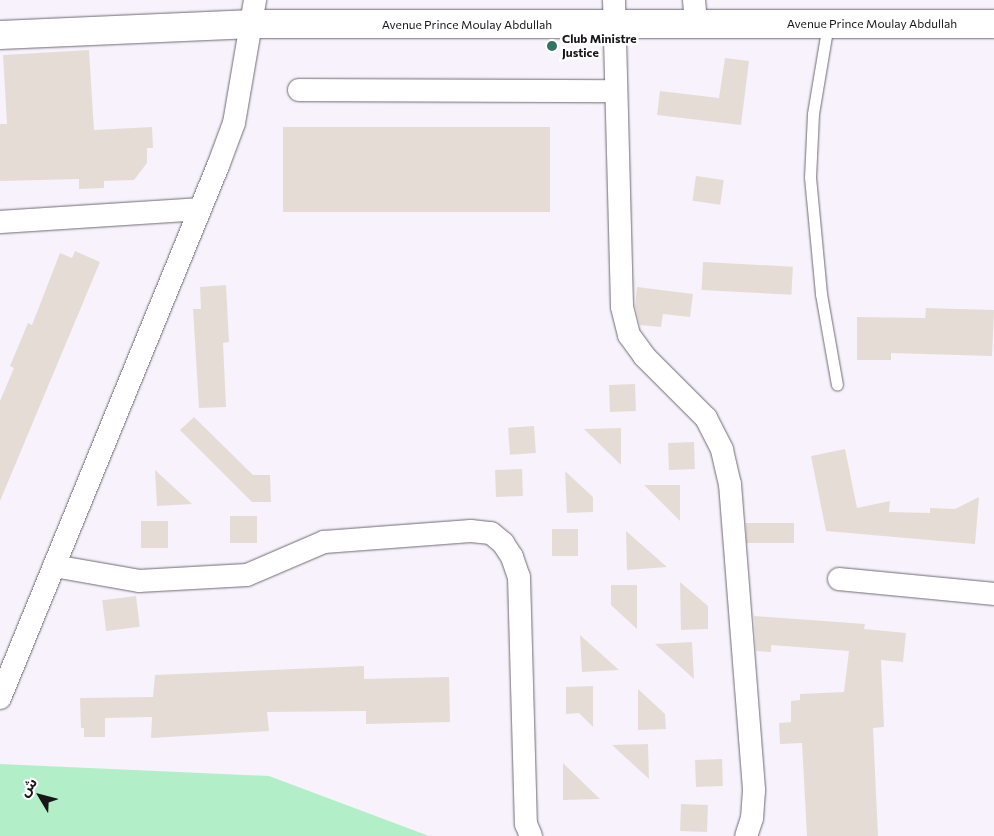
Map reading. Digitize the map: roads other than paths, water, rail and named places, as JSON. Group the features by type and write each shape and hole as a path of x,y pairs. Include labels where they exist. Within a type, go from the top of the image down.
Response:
{"main road":[{"name":"Avenue Prince Moulay Abdullah","path":"0,35 254,12 695,12 828,24 994,24"}],"street":[{"path":"0,698 234,123 254,12"},
{"path":"614,13 622,307 629,334 644,356 706,418 722,450 730,484 754,790 752,818 746,836"},
{"path":"299,90 615,90"},
{"path":"0,222 199,209"},
{"path":"54,566 139,581 247,575 324,542 471,531 491,534 508,550 519,578 526,824 530,836"},
{"path":"839,579 994,594"}],"lane":[{"path":"828,24 813,114 810,177 820,294 837,385"}],"place":[{"name":"Club Ministre Justice","path":"552,46"}]}
